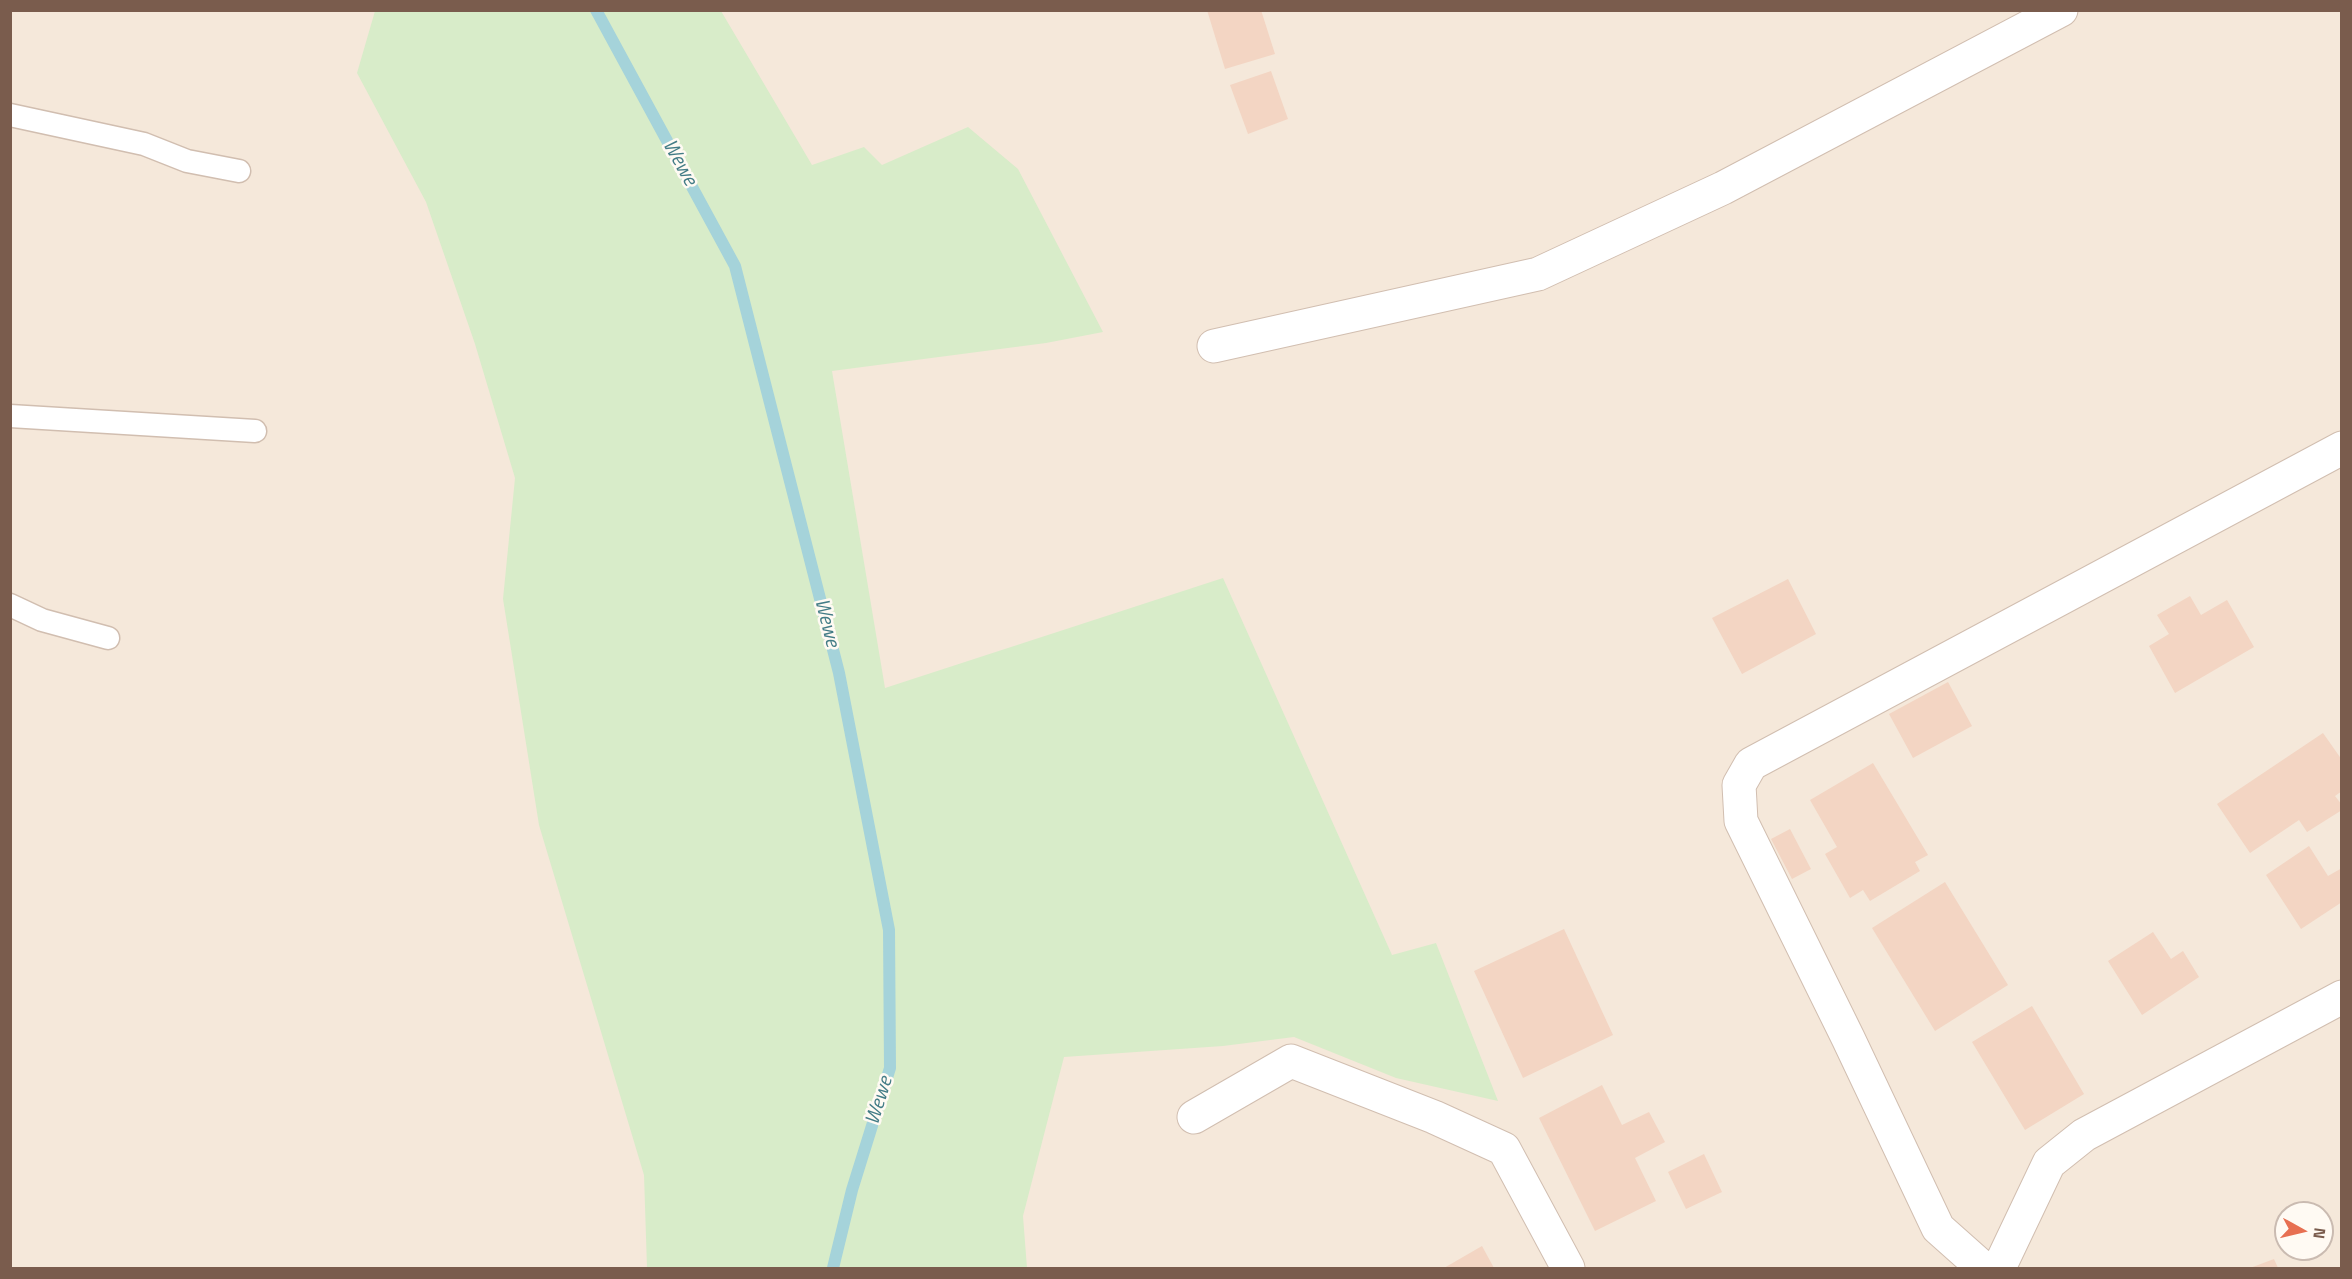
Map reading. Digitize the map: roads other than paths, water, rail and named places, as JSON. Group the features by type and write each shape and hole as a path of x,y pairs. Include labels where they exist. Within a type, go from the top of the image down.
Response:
{"street":[{"path":"1214,346 1538,274 1723,188 2061,10"},
{"path":"1983,1269 1938,1228 1741,821 1739,785 1751,764 2342,448"},
{"path":"1999,1269 2049,1163 2084,1135 2342,997"},
{"path":"1194,1117 1291,1061 1434,1117 1504,1149 1568,1269"}],"lane":[{"path":"10,115 144,144 188,161 239,171"},
{"path":"10,416 255,430"},
{"path":"10,605 42,620 108,638"}],"waterway":[{"name":"Wewe","path":"596,10 735,266 839,673 889,930 890,1068 852,1190 833,1268"}]}
